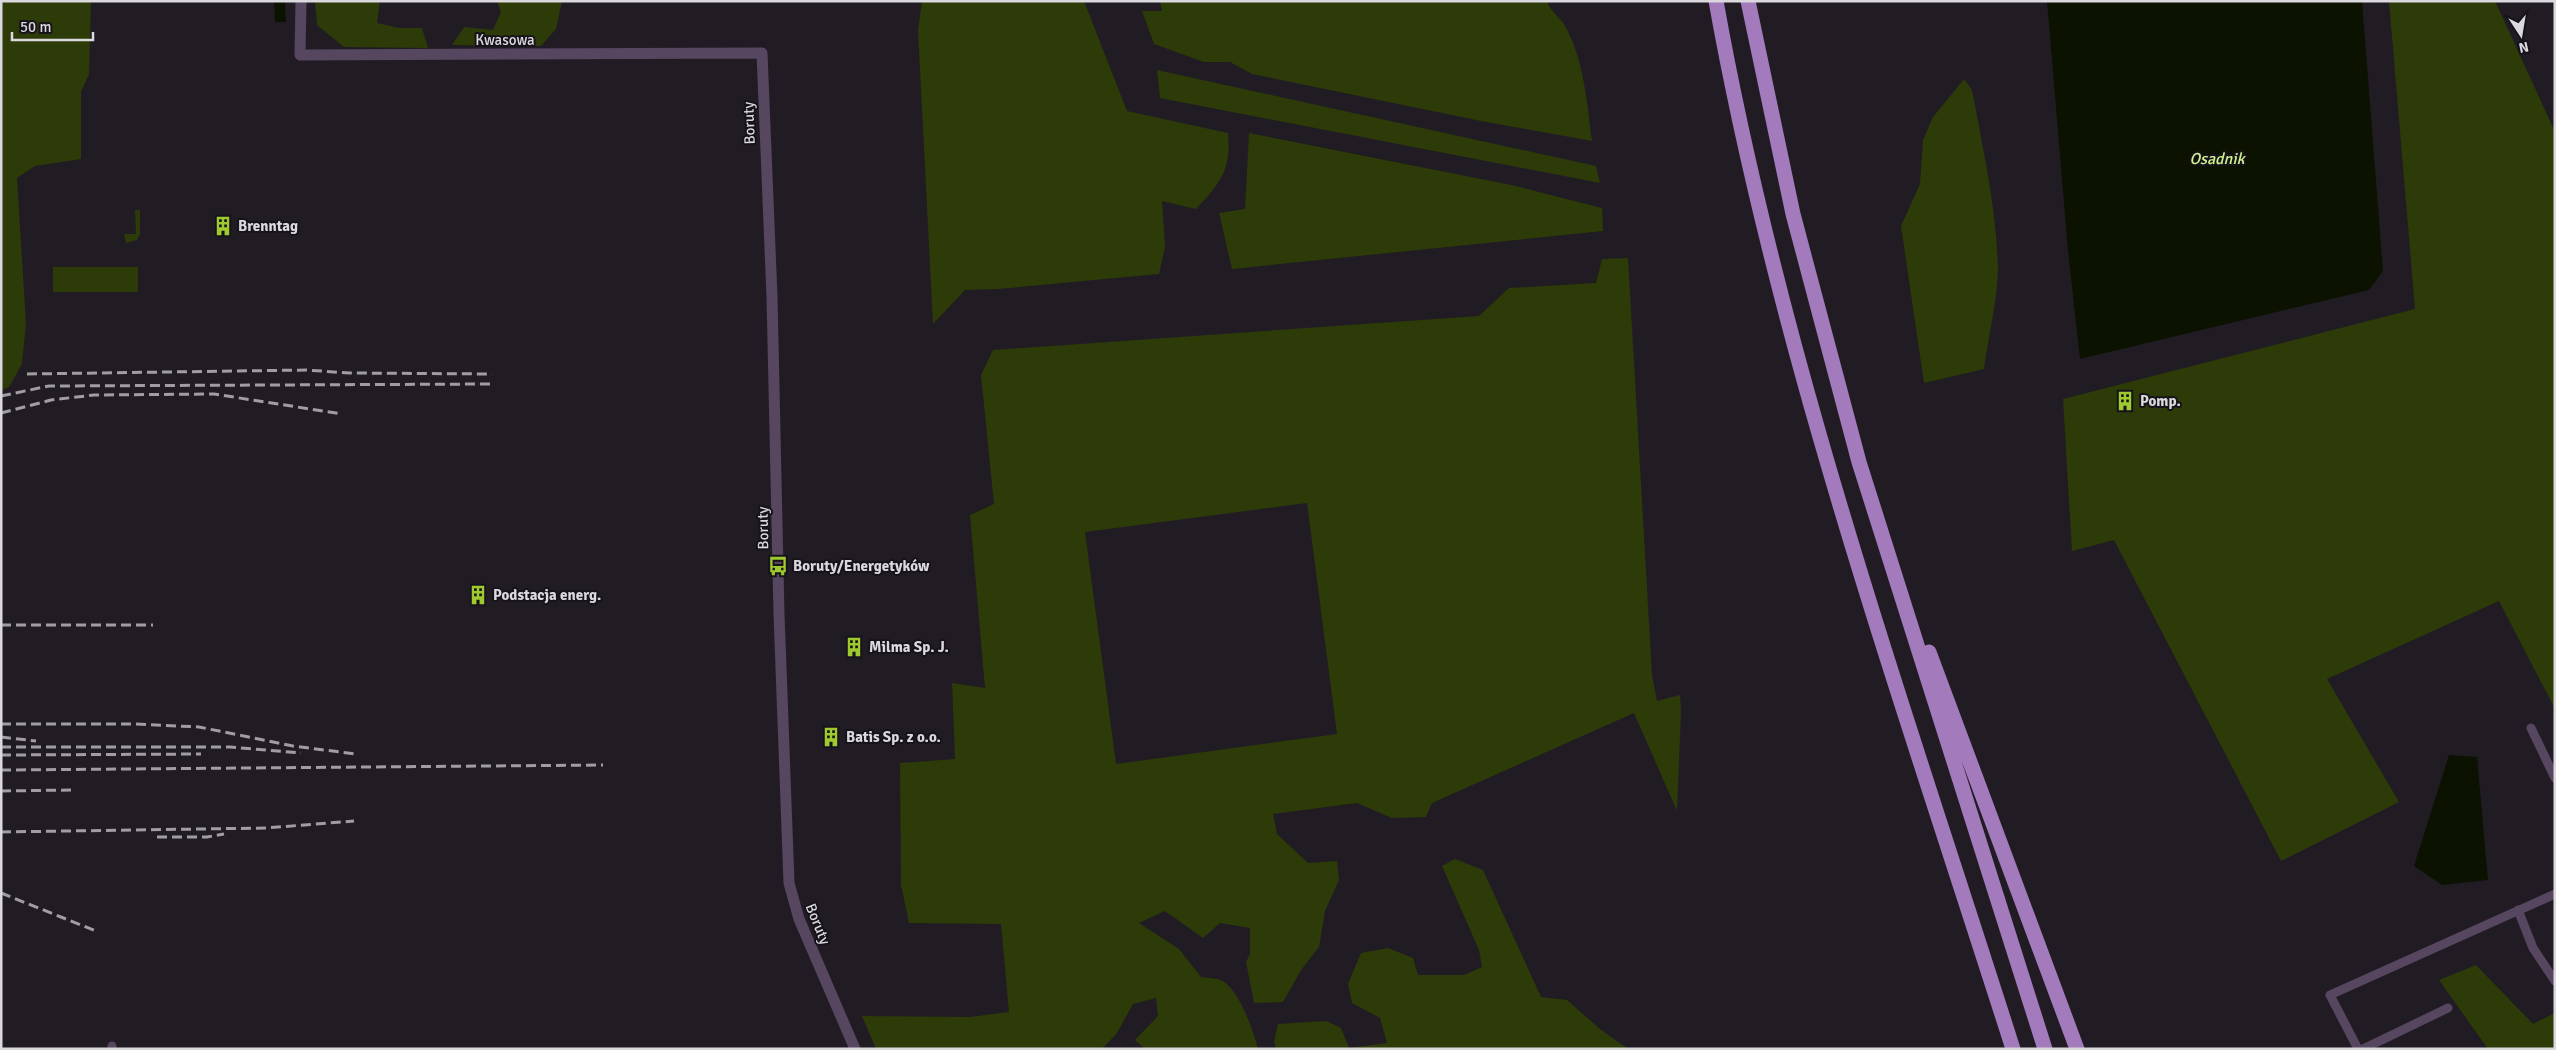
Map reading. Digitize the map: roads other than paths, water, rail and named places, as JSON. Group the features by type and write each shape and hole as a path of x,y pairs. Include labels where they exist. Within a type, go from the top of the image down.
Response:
{"highway":[{"path":"1716,1 1741,130 1814,419 1857,561 2013,1049"},
{"path":"1748,1 1769,107 1800,243 1856,452 2046,1049"},
{"path":"1890,562 1928,650 2078,1049"},
{"path":"2035,935 2071,1049"}],"street":[{"name":"Kwasowa","path":"301,1 300,55 762,53"},
{"name":"Boruty","path":"762,53 770,237 779,614 790,883 799,920 856,1049"},
{"path":"2531,728 2555,778"},
{"path":"2358,1049 2330,995 2555,894"},
{"path":"2518,910 2533,948 2555,981"},
{"path":"2363,1049 2448,1008"}],"water":[{"path":"274,1 285,1 286,22 275,22"},
{"name":"Osadnik","path":"2047,1 2362,1 2383,271 2369,290 2080,359 2068,250"},
{"path":"2449,755 2477,757 2488,880 2442,885 2414,866"}],"railway":[{"path":"27,374 306,370 349,373 492,374"},
{"path":"1,396 49,386 492,384"},
{"path":"1,413 51,400 94,395 214,394 342,414"},
{"path":"1,625 153,625"},
{"path":"1,724 136,724 199,727 293,746 356,754"},
{"path":"1,737 36,741"},
{"path":"1,747 230,747 301,753"},
{"path":"1,755 201,754"},
{"path":"1,770 603,765"},
{"path":"1,791 71,790"},
{"path":"1,832 266,828 354,821"},
{"path":"157,837 207,837 224,834"},
{"path":"1,893 96,931"}],"place":[{"name":"Brenntag","path":"223,226"},
{"name":"Pomp.","path":"2125,401"},
{"name":"Boruty/Energetyków","path":"778,566"},
{"name":"Podstacja energ.","path":"478,595"},
{"name":"Milma Sp. J.","path":"854,647"},
{"name":"Batis Sp. z o.o.","path":"831,737"}]}
